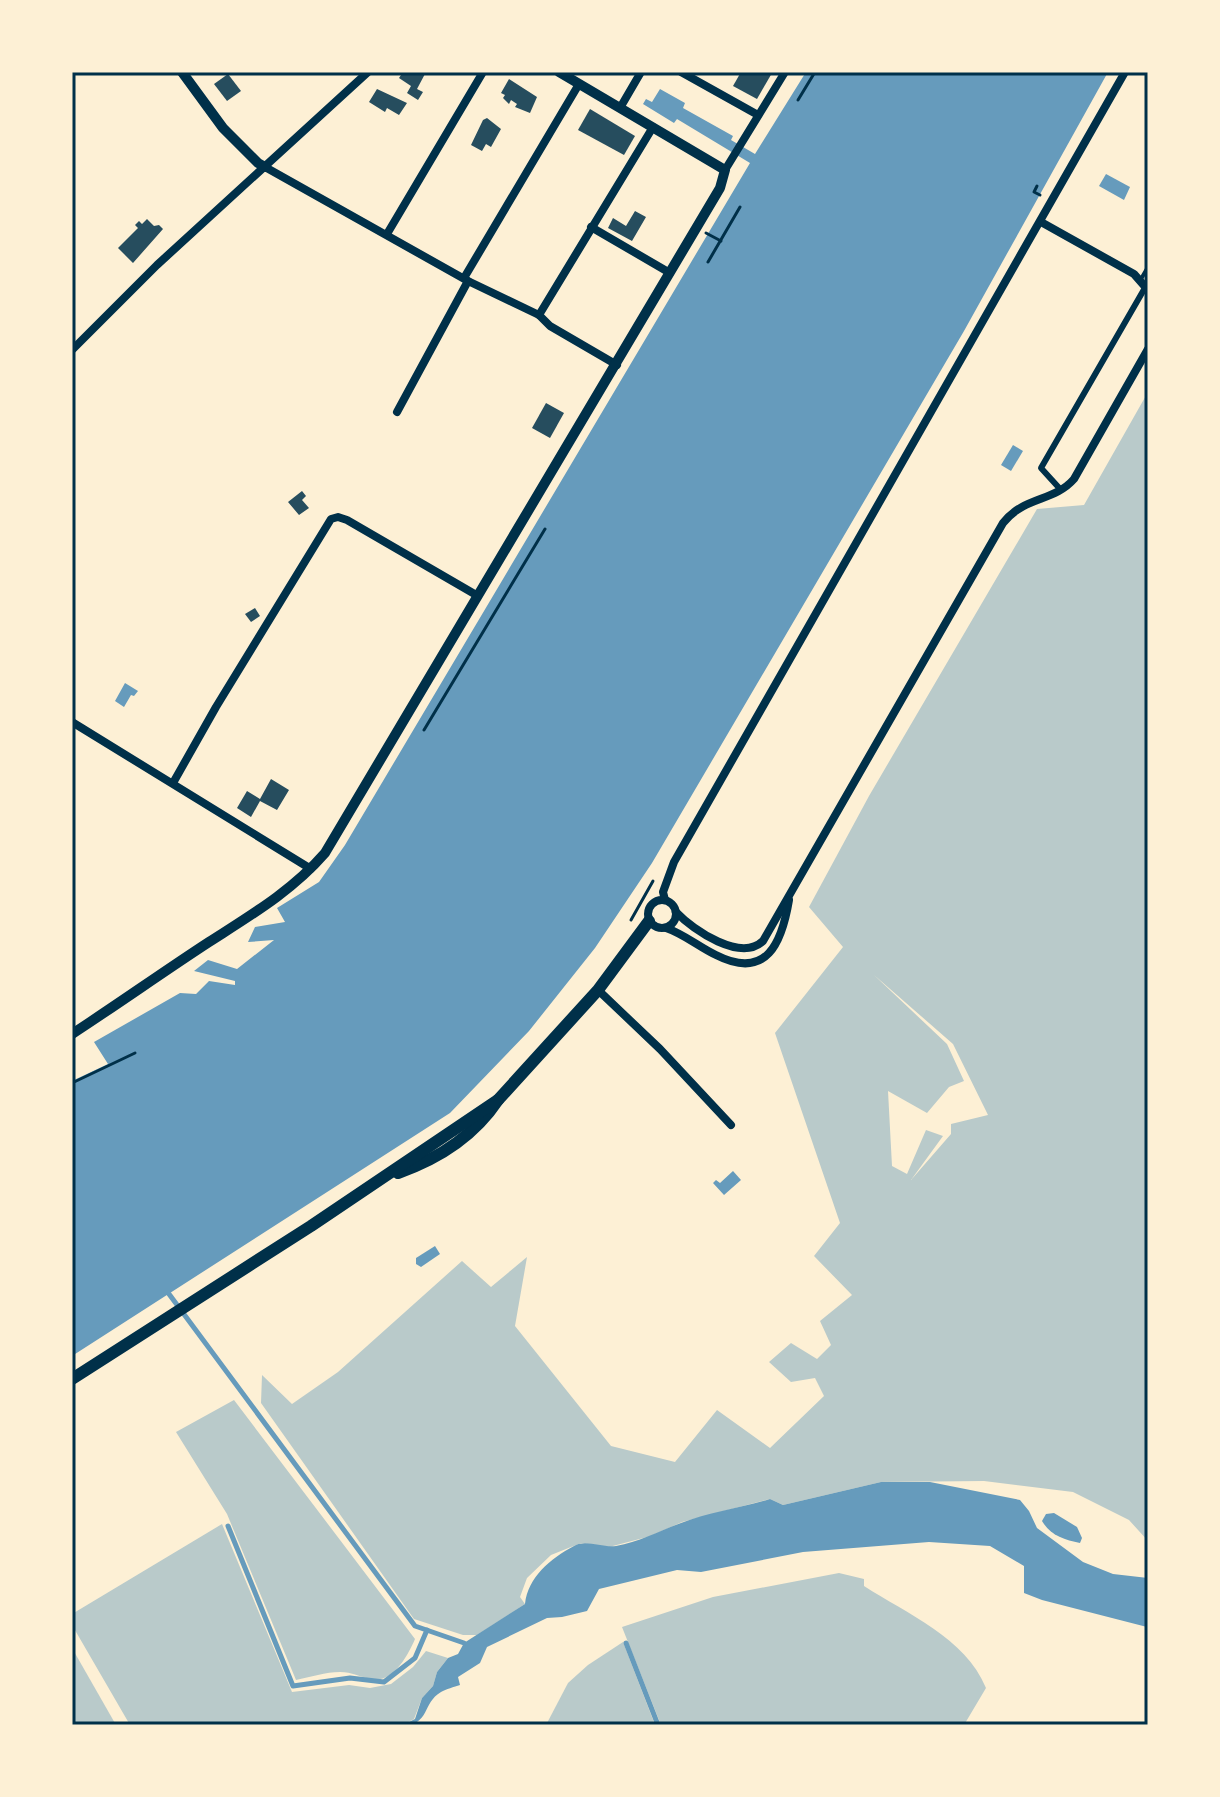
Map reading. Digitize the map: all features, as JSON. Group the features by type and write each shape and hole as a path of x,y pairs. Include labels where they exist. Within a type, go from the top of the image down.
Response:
{"main road":[{"path":"72,1379 387,1176 429,1162 443,1153 486,1117 598,990 649,921"}],"street":[{"path":"182,72 223,128 258,163 466,279 539,315 550,326 617,365"},
{"path":"72,350 157,265 368,72"},
{"path":"387,234 483,72"},
{"path":"559,72 725,170"},
{"path":"620,108 641,72"},
{"path":"681,72 758,115"},
{"path":"72,1034 257,913 311,869 325,853 617,365 720,188 733,156 785,72"},
{"path":"665,900 665,883 681,850 1125,72"},
{"path":"397,412 466,279 579,84"},
{"path":"539,315 653,127"},
{"path":"1041,222 1145,285 1041,468 1061,490"},
{"path":"591,227 670,273"},
{"path":"676,912 725,944 740,949 748,949 763,941 1003,523 1021,505 1061,490 1074,479 1148,349"},
{"path":"173,783 331,519 338,517 347,520 478,596"},
{"path":"72,722 311,869"},
{"path":"666,928 675,920 676,912 673,904 665,900 656,901 649,907 649,921 656,927 666,928 719,957 738,963 762,960 775,947 786,921 790,896"},
{"path":"598,990 660,1049 731,1125"}],"lane":[{"path":"1145,285 1148,267"}],"path":[{"path":"798,100 815,72"},
{"path":"1037,186 1034,192 1040,195"},
{"path":"708,262 740,207"},
{"path":"703,231 721,241"},
{"path":"424,730 545,529"},
{"path":"628,924 655,878 665,883"},
{"path":"72,1083 135,1053"}],"shaded area":[{"path":"1148,392 1148,1541 1129,1520 1073,1492 984,1481 881,1482 783,1505 770,1499 682,1522 651,1536 609,1547 581,1543 551,1555 527,1578 520,1597 525,1604 477,1635 463,1635 414,1619 261,1403 262,1375 292,1404 338,1372 462,1261 491,1287 527,1257 515,1326 611,1446 675,1462 717,1410 770,1448 824,1396 815,1378 791,1382 769,1362 791,1343 817,1359 831,1345 820,1321 852,1295 814,1256 840,1223 775,1033 843,947 809,907 869,796 1037,509 1084,505","holes":["874,975 953,1044 988,1115 951,1124 951,1134 911,1180 943,1136 926,1130 907,1174 892,1166 888,1091 927,1113 949,1087 964,1081 947,1044"]},
{"path":"234,1400 415,1639 399,1667 386,1677 371,1679 340,1672 296,1680 227,1514 176,1432"},
{"path":"222,1524 292,1692 391,1684 413,1667 426,1651 448,1658 437,1672 433,1686 422,1698 414,1719 403,1725 130,1725 72,1625 72,1614"},
{"path":"839,1573 864,1579 864,1586 933,1628 964,1654 986,1688 964,1725 661,1725 622,1627 713,1597"},
{"path":"623,1642 655,1725 546,1725 568,1683 588,1665"},
{"path":"72,1648 116,1725 72,1725"}],"water":[{"path":"806,72 1108,72 964,331 652,863 595,948 529,1031 450,1113 72,1356 72,1081 108,1064 94,1042 180,993 196,994 209,981 235,985 235,981 194,971 208,960 237,969 274,940 248,942 255,927 285,922 277,908 319,882 345,845 750,163 677,119 674,123 643,104 646,99 652,102 660,89 685,103 683,108 733,136 731,140 755,154"},
{"path":"1106,174 1130,187 1124,200 1099,186"},
{"path":"1013,445 1023,451 1011,471 1001,465"},
{"path":"125,683 138,691 131,695 124,707 115,701"},
{"path":"733,1171 741,1180 724,1195 713,1183 716,1180 720,1183"},
{"path":"435,1246 440,1254 421,1267 416,1264 416,1258"},
{"path":"881,1482 930,1482 1020,1500 1037,1528 1083,1562 1113,1574 1148,1578 1148,1630 1147,1627 1024,1593 1024,1566 990,1546 929,1542 803,1552 701,1572 677,1570 599,1589 587,1611 547,1618 487,1647 480,1663 458,1677 460,1685 435,1697 418,1721 403,1725 415,1719 422,1698 433,1686 437,1672 448,1658 458,1654 464,1643 525,1604 535,1577 574,1546 583,1543 616,1546 692,1519 770,1499 783,1505"},
{"path":"1054,1513 1077,1527 1082,1538 1080,1543 1058,1536 1045,1526 1042,1521 1046,1514"}],"building":[{"path":"403,72 426,72 417,89 423,92 418,100 407,93 411,86 399,78"},
{"path":"741,72 772,73 757,99 733,86"},
{"path":"228,74 241,91 227,101 214,84"},
{"path":"509,79 537,97 530,113 503,98 505,95 501,93"},
{"path":"377,89 407,103 399,115 387,108 385,112 369,102"},
{"path":"590,109 635,136 624,155 578,130"},
{"path":"487,118 501,129 491,147 486,144 482,151 471,145 483,120"},
{"path":"635,211 646,217 632,241 608,228 613,218 626,226"},
{"path":"147,219 163,229 133,263 118,248 138,228 135,225 139,221 142,224"},
{"path":"546,403 564,413 550,438 532,428"},
{"path":"302,491 306,496 302,500 309,508 299,515 288,502"},
{"path":"255,608 260,616 251,622 245,614"},
{"path":"271,779 289,790 277,810 260,801 251,817 237,808 247,791 260,799"}],"waterway":[{"path":"169,1294 415,1626 464,1643"},
{"path":"228,1526 293,1686 350,1678 384,1682 415,1658 427,1630"},
{"path":"626,1643 658,1725"}]}
